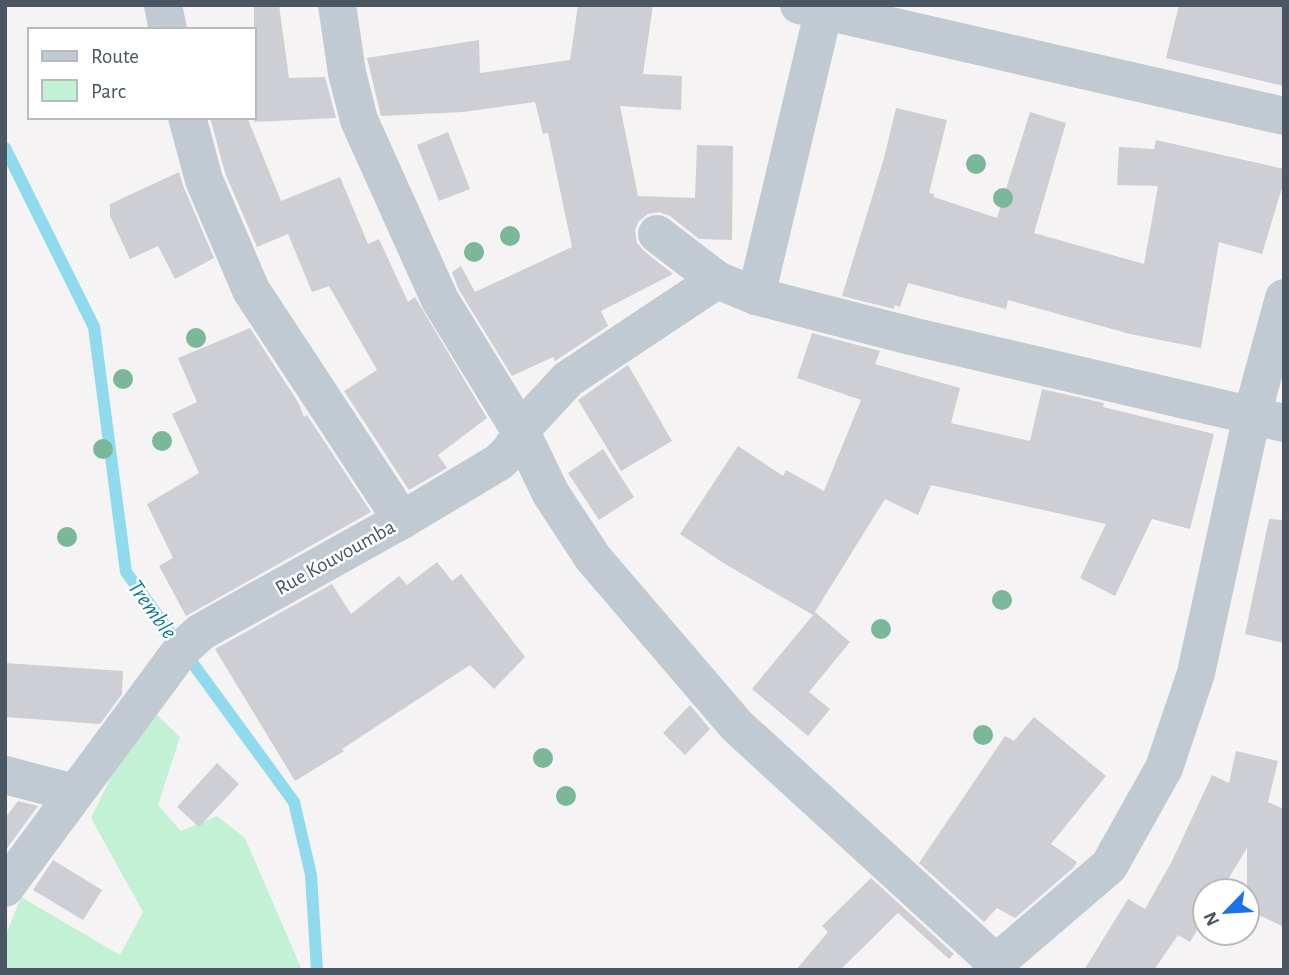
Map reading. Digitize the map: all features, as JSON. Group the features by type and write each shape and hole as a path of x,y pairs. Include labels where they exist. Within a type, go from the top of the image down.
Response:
{"street":[{"path":"163,5 168,28"},
{"path":"337,5 347,73 359,120 440,300 521,432 551,494 593,558 737,726 994,966 1109,866 1164,768 1196,673 1268,419 1284,298"},
{"path":"755,296 816,7 1284,116"},
{"path":"188,119 204,180 251,290 402,520"},
{"path":"657,234 717,280 755,296 911,337 1268,419"},
{"name":"Rue Kouvoumba","path":"5,888 181,649 201,632 402,520 499,462 510,451 521,432 568,379 717,280"},
{"path":"5,775 74,793"}],"green space":[{"path":"154,712 180,737 158,805 181,831 217,816 245,838 302,970 5,970 5,937 21,897 120,955 143,912 91,818 129,740"}],"building":[{"path":"254,5 279,5 289,78 325,77 336,118 254,122"},
{"path":"578,5 653,5 643,74 682,76 681,110 620,106 638,196 695,198 697,145 733,146 732,240 699,239 670,216 659,212 648,214 639,221 635,230 637,243 673,274 601,311 608,326 555,361 553,357 512,376 459,290 452,272 461,266 475,292 572,247 548,133 543,134 535,102 463,112 381,116 367,58 479,40 480,73 570,60"},
{"path":"1179,5 1284,5 1284,86 1166,58"},
{"path":"896,108 947,120 929,193 997,218 1030,112 1066,123 1034,233 1144,264 1158,186 1117,185 1119,147 1154,149 1156,140 1284,169 1284,181 1262,254 1219,242 1201,348 1130,334 1008,300 1006,309 908,283 900,307 895,305 894,309 842,296 884,158"},
{"path":"211,119 248,119 281,201 340,177 368,244 379,239 408,302 415,297 487,418 438,455 447,468 409,490 344,391 377,370 329,286 312,292 288,234 257,247 225,173"},
{"path":"448,132 470,189 439,201 417,145"},
{"path":"179,172 214,258 175,279 158,246 130,259 110,216 110,204"},
{"path":"250,328 298,402 304,417 307,415 371,512 186,616 159,566 173,558 147,504 199,473 172,414 197,402 178,358"},
{"path":"812,333 880,351 875,364 960,388 951,423 1030,441 1042,389 1104,403 1103,407 1214,434 1190,529 1152,519 1115,596 1080,578 1106,524 931,485 918,515 885,499 813,615 725,564 680,534 738,446 783,476 786,470 824,491 861,400 797,378"},
{"path":"628,365 672,441 621,471 578,400"},
{"path":"603,449 634,497 599,520 568,473"},
{"path":"1269,519 1284,520 1284,643 1245,634"},
{"path":"437,562 452,581 461,574 525,657 494,689 470,665 295,781 215,649 332,584 351,614 399,576 407,585"},
{"path":"815,612 850,642 809,692 830,709 808,736 752,689"},
{"path":"5,663 123,671 122,694 100,724 5,717"},
{"path":"690,705 710,729 685,755 663,733"},
{"path":"1034,717 1106,776 1051,844 1077,862 1073,868 1015,918 997,908 984,922 919,863 1005,736 1014,741"},
{"path":"1236,751 1278,761 1268,802 1284,809 1284,927 1261,916 1261,877 1247,877 1247,848 1229,877 1191,877 1191,940 1178,935 1154,970 1084,970 1128,899 1145,909 1172,861 1212,775 1229,783"},
{"path":"217,763 239,784 199,827 177,807"},
{"path":"18,801 38,806 5,851 5,818"},
{"path":"53,860 102,890 83,920 33,890"},
{"path":"871,878 954,954 949,959 898,913 840,970 796,970 828,932 822,926"}],"waterway":[{"name":"Tremble","path":"5,148 94,327 126,572 294,802 311,875 317,970"}]}
